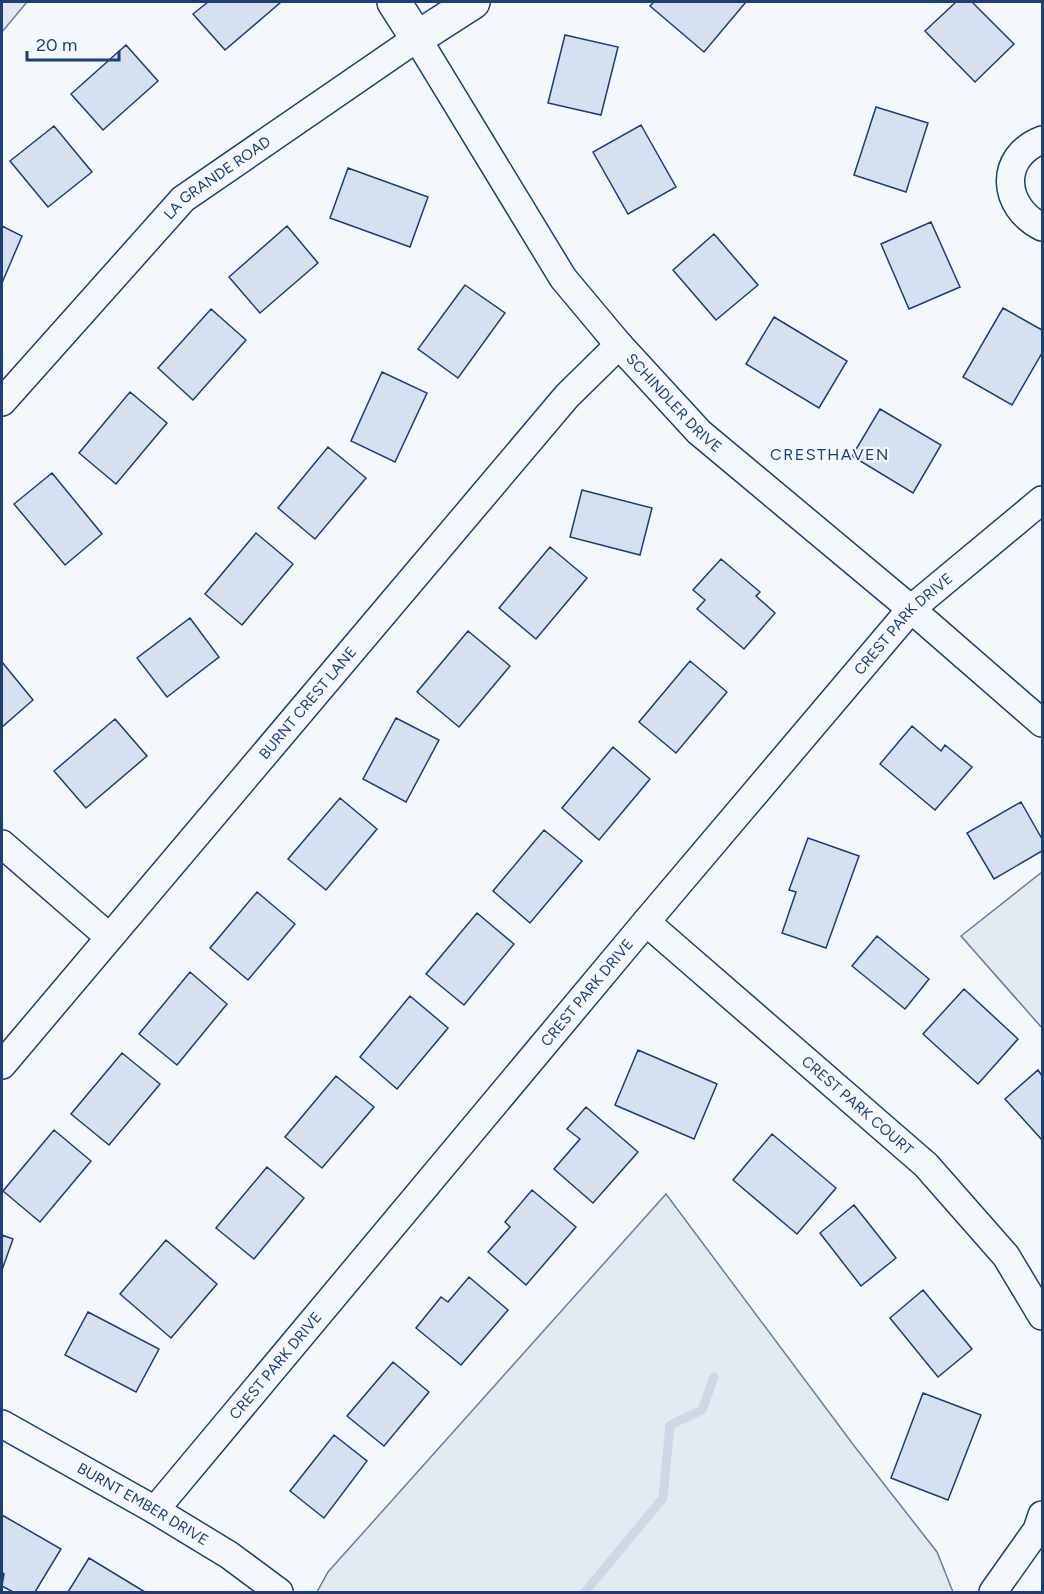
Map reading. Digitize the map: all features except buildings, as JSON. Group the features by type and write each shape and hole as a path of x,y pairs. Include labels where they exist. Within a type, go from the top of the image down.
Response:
{"street":[{"name":"SCHINDLER DRIVE","path":"394,2 563,278 619,345 699,432 911,609 1042,723"},
{"name":"LA GRANDE ROAD","path":"2,402 183,199 473,2"},
{"path":"1042,140 1033,143 1022,153 1016,161 1010,179 1012,194 1018,208 1028,220 1042,227"},
{"name":"BURNT CREST LANE","path":"2,1065 567,396 619,345"},
{"name":"CREST PARK DRIVE","path":"155,1510 646,922 911,609 1042,500"},
{"path":"2,844 109,937"},
{"name":"CREST PARK COURT","path":"646,922 926,1165 1006,1256 1042,1316"},
{"name":"BURNT EMBER DRIVE","path":"2,1424 155,1510 229,1555 279,1593"},
{"path":"993,1593 1037,1530 1042,1515"}],"shaded area":[{"path":"2,2 27,2 2,32"},
{"path":"1042,872 1042,1028 961,936"},
{"path":"666,1194 855,1447 937,1552 953,1592 317,1592 328,1572"}],"waterway":[{"path":"585,1592 663,1498 670,1425 702,1410 714,1377"}],"district":[{"name":"CRESTHAVEN","path":"830,454"}]}
